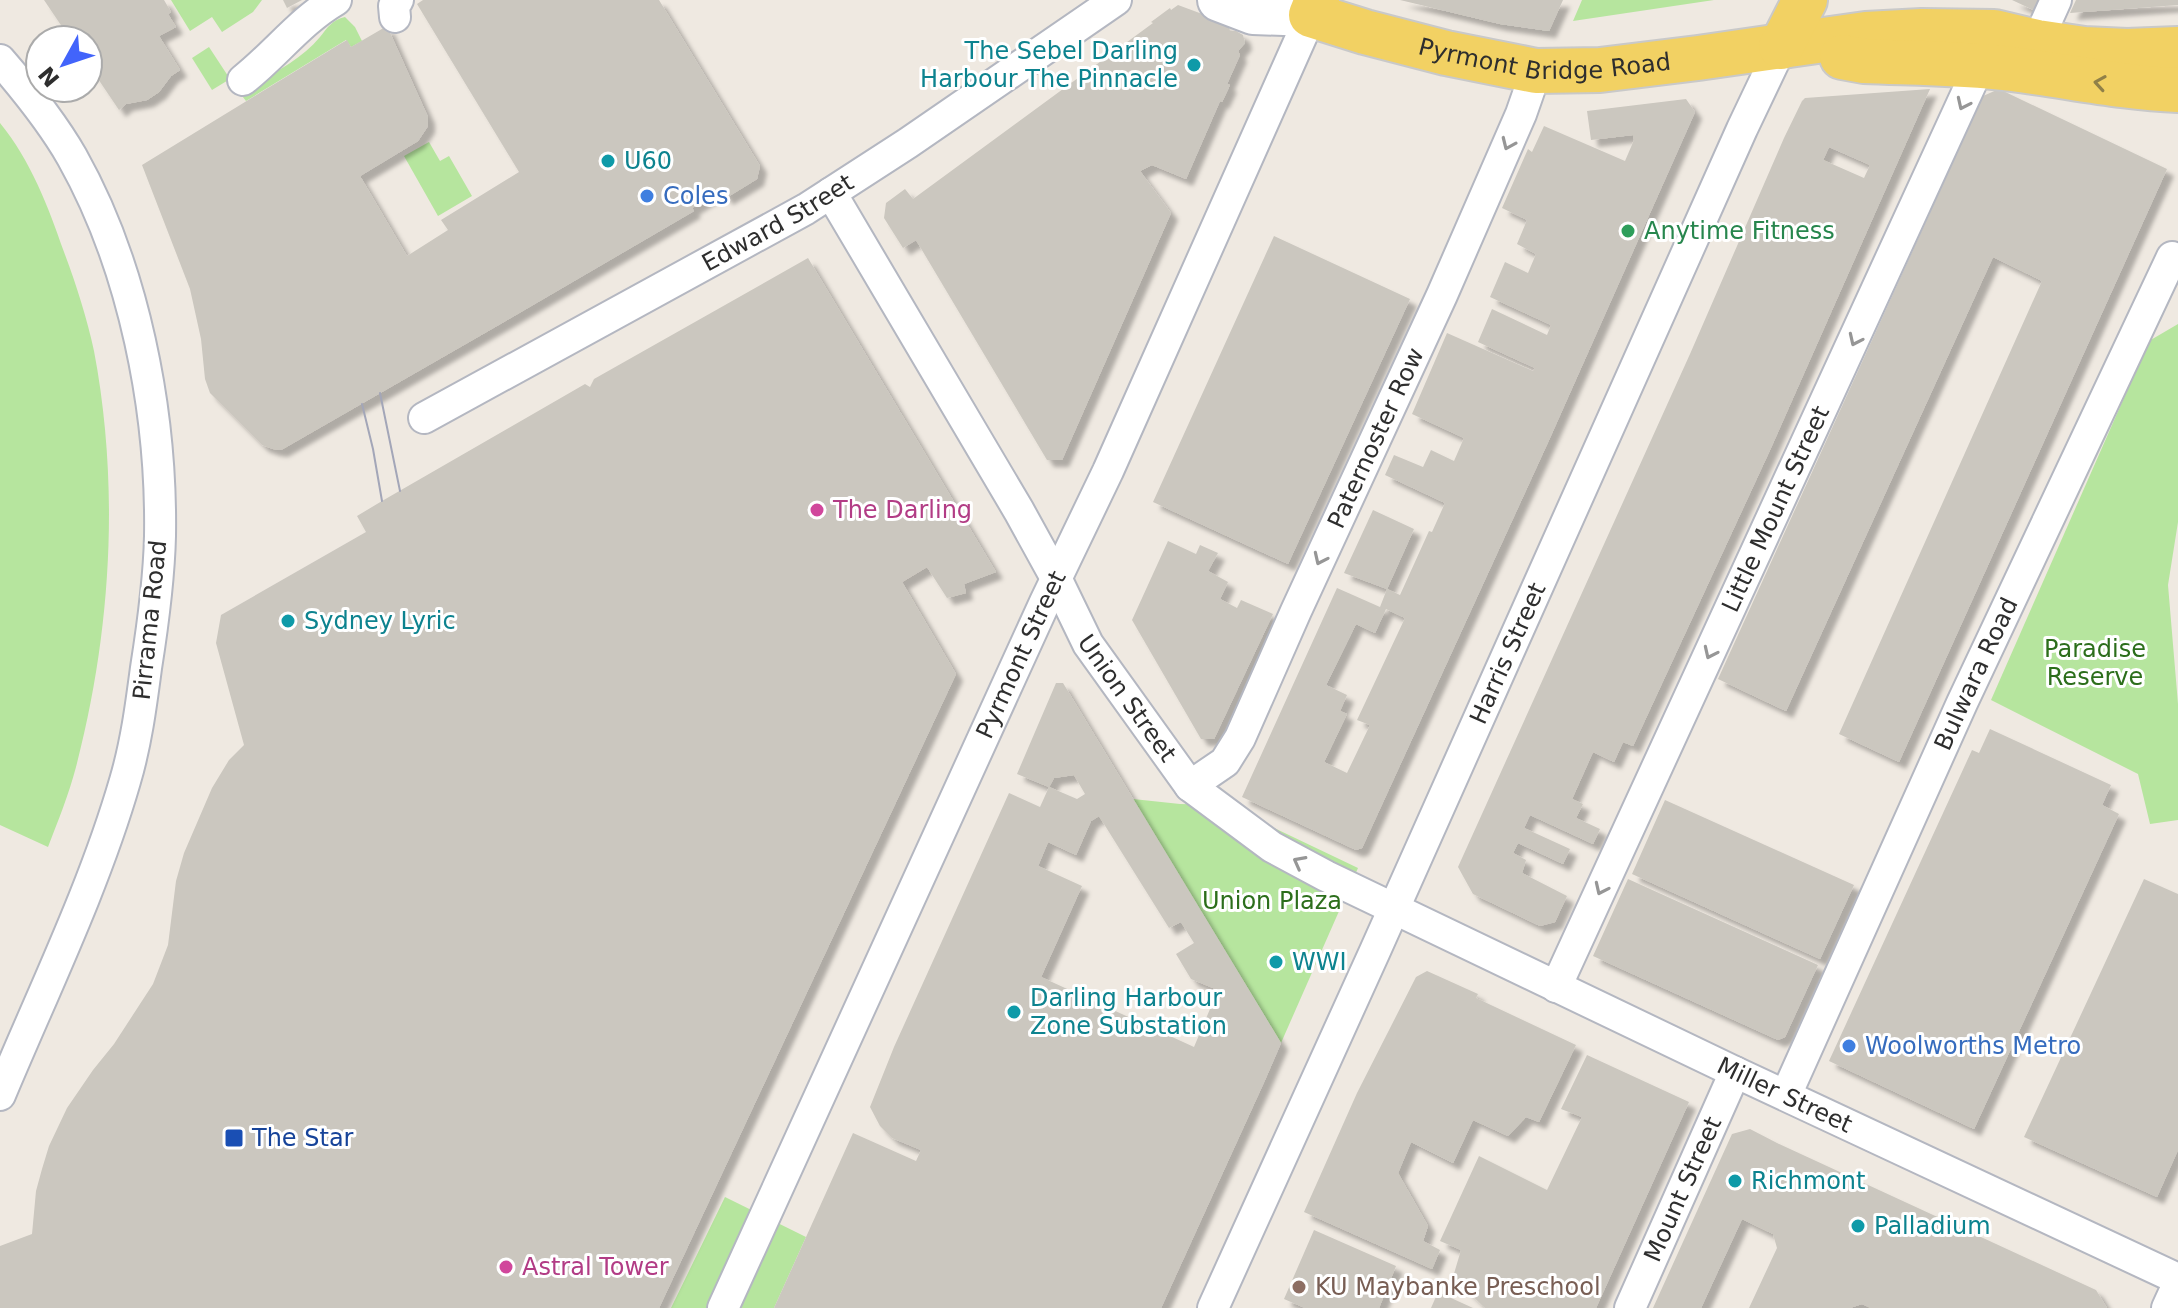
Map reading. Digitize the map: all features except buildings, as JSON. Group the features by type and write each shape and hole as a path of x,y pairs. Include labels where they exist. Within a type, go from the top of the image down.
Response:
{"main road":[{"name":"Harris Street","path":"1781,47 1805,0"},
{"name":"Pyrmont Bridge Road","path":"1307,5 1365,32 1446,53 1536,71 1600,70 1866,34 1922,31 1987,50 2010,69 2144,89 2178,90"},
{"name":"Pyrmont Bridge Road","path":"1987,50 2037,42 2084,49 2178,49"}],"street":[{"path":"243,80 307,19 336,0"},
{"name":"Edward Street","path":"424,418 831,193 1116,0"},
{"name":"Pyrmont Bridge Road","path":"1219,0 1253,13 1307,5"},
{"path":"2037,42 2056,0"},
{"name":"Pyrmont Street","path":"723,1308 1115,456 1307,5"},
{"name":"Harris Street","path":"1213,1308 1781,47"},
{"name":"Little Mount Street","path":"1556,987 1987,50"},
{"name":"Pirrama Road","path":"0,60 37,104 72,157 114,251 138,339 152,412 160,535 149,652 126,777 86,894 0,1095"},
{"name":"Paternoster Row","path":"1190,786 1225,762 1240,738 1442,295 1521,114 1536,71"},
{"name":"Union Street","path":"831,193 1011,498 1057,580 1088,644 1190,786 1272,847 1393,909"},
{"name":"Bulwara Road","path":"1786,1095 1962,703 2172,257"},
{"name":"Miller Street","path":"1393,909 2178,1281"},
{"name":"Mount Street","path":"1630,1308 1735,1072"},
{"path":"2167,1308 2178,1281"}],"green space":[{"path":"171,0 262,0 253,12 222,32 212,17 190,31"},
{"path":"1582,0 1714,0 1573,21"},
{"path":"345,17 362,41 351,47 346,40 246,101 239,92 293,61 312,46 331,24"},
{"path":"209,47 230,79 212,90 192,58"},
{"path":"0,123 38,184 77,289 94,351 107,455 108,560 97,665 76,767 48,847 0,825"},
{"path":"429,142 440,161 449,156 472,196 438,216 404,156"},
{"name":"Paradise Reserve","path":"2178,324 2178,522 2168,585 2178,704 2178,820 2150,824 2138,774 1991,700 2149,341"},
{"name":"Union Plaza","path":"1133,799 1226,805 1358,868 1281,1043"},
{"path":"725,1197 806,1237 774,1308 671,1308"}],"tram line":[{"path":"380,393 400,491"},
{"path":"362,404 382,501"}],"place":[{"name":"The Sebel Darling Harbour The Pinnacle","path":"1194,65"},
{"name":"U60","path":"608,161"},
{"name":"Coles","path":"647,196"},
{"name":"Anytime Fitness","path":"1628,231"},
{"name":"The Darling","path":"817,510"},
{"name":"Sydney Lyric","path":"288,621"},
{"name":"WWI","path":"1276,962"},
{"name":"Darling Harbour Zone Substation","path":"1014,1012"},
{"name":"Woolworths Metro","path":"1849,1046"},
{"name":"The Star","path":"234,1138"},
{"name":"Richmont","path":"1735,1181"},
{"name":"Palladium","path":"1858,1226"},
{"name":"Astral Tower","path":"506,1267"},
{"name":"KU Maybanke Preschool","path":"1299,1287"}]}
